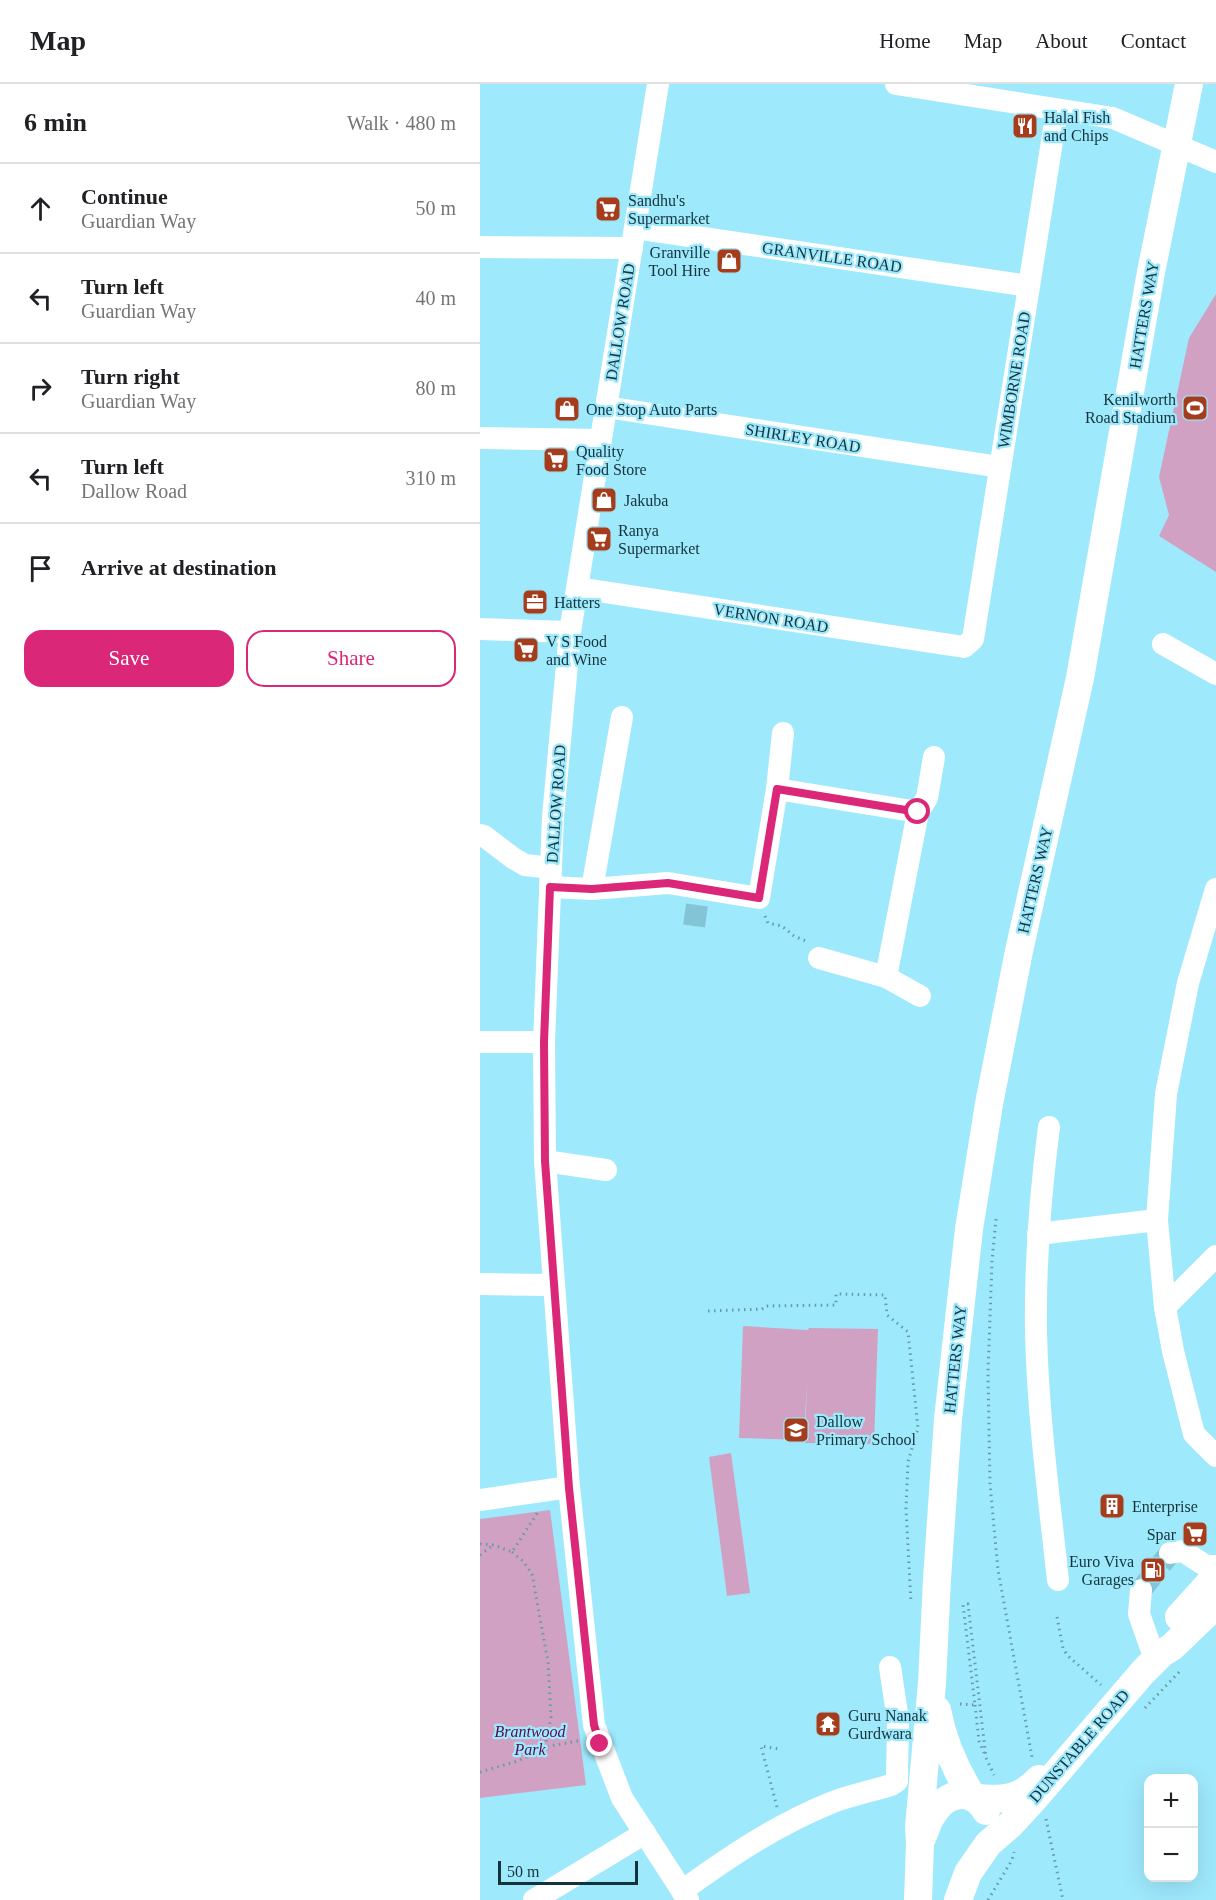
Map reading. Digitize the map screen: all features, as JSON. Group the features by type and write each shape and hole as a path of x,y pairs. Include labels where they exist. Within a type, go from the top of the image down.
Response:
{"main road":[{"name":"HATTERS WAY","path":"918,1900 919,1827 932,1683 948,1419 969,1229 989,1104 1019,951 1080,678 1151,272 1189,84"},
{"name":"DUNSTABLE ROAD","path":"920,1843 932,1815 944,1800 961,1795 1001,1800 1031,1788 1216,1576"},
{"name":"DUNSTABLE ROAD","path":"958,1900 968,1873 1001,1847 1010,1825 1149,1666 1216,1605"},
{"name":"HATTERS WAY","path":"932,1683 940,1727 948,1752 960,1778 984,1806 989,1820 990,1833 1001,1847"}],"street":[{"name":"DALLOW ROAD","path":"658,84 570,632 553,817 550,878 544,1042 545,1161 569,1488 594,1725 622,1798 685,1895"},
{"path":"896,84 1113,118 1216,162"},
{"name":"WIMBORNE ROAD","path":"964,647 973,639 1057,110"},
{"name":"GRANVILLE ROAD","path":"480,247 633,238 1029,286"},
{"name":"SHIRLEY ROAD","path":"606,408 1000,467"},
{"path":"480,438 601,440"},
{"name":"VERNON ROAD","path":"578,588 964,647"},
{"path":"480,629 570,632"},
{"path":"1163,644 1216,674"},
{"path":"592,889 622,717"},
{"path":"480,835 525,865 550,878 592,889 668,883 699,896 759,898 777,789 783,733"},
{"path":"886,978 918,812 927,798 934,757"},
{"path":"777,789 918,812"},
{"path":"1213,1448 1194,1434 1173,1351 1165,1306 1157,1220 1166,1094 1188,983 1216,889"},
{"path":"819,958 886,978 920,996"},
{"path":"480,1042 544,1042"},
{"path":"1048,1128 1040,1199 1036,1333 1044,1456 1058,1580"},
{"path":"545,1161 606,1170"},
{"path":"1038,1234 1157,1220"},
{"path":"1165,1306 1216,1256"},
{"path":"480,1284 554,1285"},
{"path":"480,1500 569,1488"},
{"path":"1170,1553 1183,1551 1206,1566 1216,1566"},
{"path":"1141,1590 1139,1614 1151,1648"},
{"path":"685,1895 715,1866 782,1825 835,1802 891,1785 897,1781 898,1720 890,1667"},
{"path":"534,1900 645,1833"}],"path":[{"path":"759,898 768,923 782,926 794,936 810,943 819,958"},
{"path":"708,1311 762,1309 765,1306 837,1305 836,1294 885,1295 887,1315 908,1332 918,1428 908,1462 906,1509 912,1613"},
{"path":"990,1484 998,1570 1028,1735"},
{"path":"512,1552 538,1512"},
{"path":"480,1544 494,1545 512,1552 523,1561 532,1574 548,1662 551,1717 545,1747"},
{"path":"480,1555 494,1545"},
{"path":"1057,1617 1063,1648 1067,1656 1102,1686"},
{"path":"975,1705 979,1741 996,1779"},
{"path":"984,1733 986,1758"},
{"path":"480,1772 518,1761 545,1747 579,1741 584,1744"},
{"path":"779,1749 761,1746 782,1825"},
{"path":"1029,1765 1038,1758"},
{"path":"988,1900 1012,1860 1001,1847"},
{"path":"1053,1854 1063,1900"}],"green space":[{"name":"Kenilworth Road Stadium","path":"1216,294 1216,572 1159,536 1169,515 1159,477 1189,338"},
{"path":"743,1326 808,1330 809,1328 878,1329 874,1444 805,1443 807,1380 804,1440 739,1438"},
{"path":"731,1453 750,1593 727,1596 709,1457"},
{"name":"Brantwood Park","path":"550,1510 586,1785 480,1798 480,1519"}],"tunnel":[{"path":"694,926 697,905"},
{"path":"1141,1590 1170,1553"}],"place":[{"name":"Halal Fish and Chips","path":"1025,126"},
{"name":"Sandhu's Supermarket","path":"608,209"},
{"name":"Granville Tool Hire","path":"729,261"},
{"name":"Kenilworth Road Stadium","path":"1195,408"},
{"name":"One Stop Auto Parts","path":"567,409"},
{"name":"Quality Food Store","path":"556,460"},
{"name":"Jakuba","path":"604,500"},
{"name":"Ranya Supermarket","path":"599,539"},
{"name":"Hatters","path":"535,602"},
{"name":"V S Food and Wine","path":"526,650"},
{"name":"Dallow Primary School","path":"796,1430"},
{"name":"Enterprise","path":"1112,1506"},
{"name":"Spar","path":"1195,1534"},
{"name":"Euro Viva Garages","path":"1153,1570"},
{"name":"Guru Nanak Gurdwara","path":"828,1724"}],"route":[{"path":"600,1744 594,1725 569,1488 545,1161 544,1042 550,887 592,889 668,883 759,898 777,789 918,812"}]}
